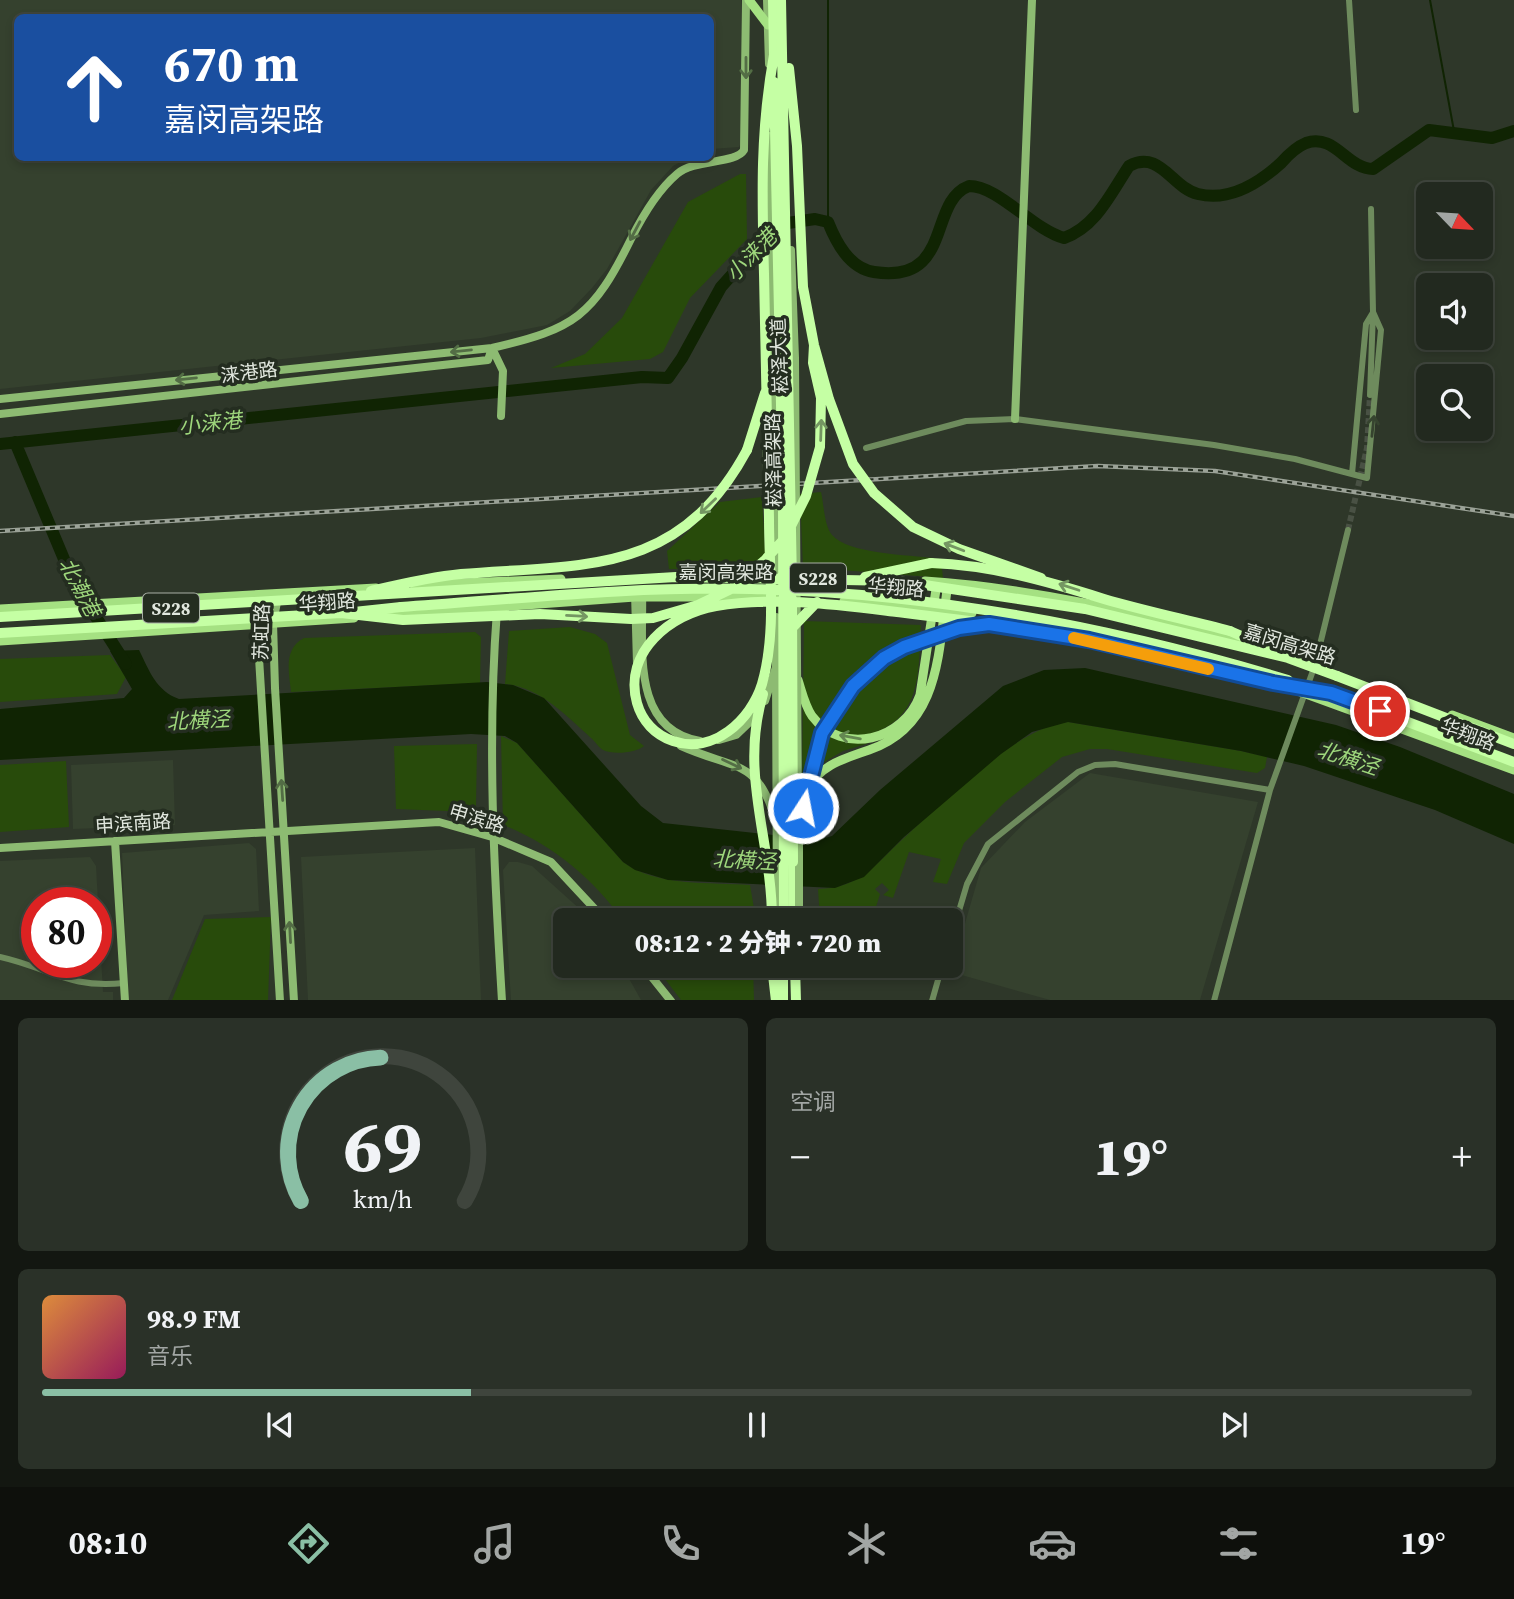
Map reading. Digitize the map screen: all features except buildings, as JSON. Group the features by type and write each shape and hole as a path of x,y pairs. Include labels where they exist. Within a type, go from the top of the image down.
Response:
{"highway":[{"name":"崧泽高架路","path":"773,0 783,497 784,908"},
{"name":"崧泽高架路","path":"783,0 791,472 793,862 796,908"},
{"path":"783,0 797,146 799,248 814,345 841,435 853,464 874,493 913,527 938,541 1106,599 1230,631 1288,658"},
{"path":"774,55 761,147 769,507 769,546 769,572 769,585 769,598 769,611 770,638 761,687 741,722 727,734 686,745 668,740 652,729 640,714 635,693 634,674 641,656 653,638 671,624 701,610 734,604 758,603 769,603 781,603 863,608 989,624 1089,640 1273,683 1331,693"},
{"path":"341,613 402,620 540,614 631,619 677,612 718,597 765,560 785,538 806,496 820,447 821,398 813,363 814,345"},
{"path":"341,598 422,579 600,564 650,548 693,520 715,500 734,475 751,441 765,391"},
{"path":"771,908 769,866 754,781 753,740 771,671 790,632 818,601 853,580 911,565 958,564 1041,578"},
{"name":"嘉闵高架路","path":"0,617 676,577 898,581 1085,609 1288,658 1514,744"},
{"name":"嘉闵高架路","path":"0,633 341,613 675,589 807,591 995,611 1091,627 1221,660 1331,693 1514,762"},
{"path":"793,862 813,760 822,733 853,686 884,658 922,638 989,624"},
{"path":"775,978 776,1000"},
{"path":"783,978 783,1000"},
{"path":"797,978 798,1000"}],"main road":[{"path":"748,0 768,25"},
{"path":"714,161 741,156 747,139 748,0"},
{"name":"崧泽大道","path":"767,0 776,497 777,908"},
{"name":"崧泽大道","path":"783,0 795,358 799,908"},
{"path":"1015,419 1032,0"},
{"path":"0,399 492,348 540,337 574,321 594,303 608,284 648,209 677,174 691,165 713,161"},
{"path":"492,348 503,371 501,416"},
{"name":"涞港路","path":"0,414 488,360 492,348"},
{"name":"华翔路","path":"0,609 638,576 806,574 937,582 999,588 1110,609 1228,638 1315,665 1514,738"},
{"path":"638,576 638,689 645,715 677,734 710,743 736,735 762,710 776,667"},
{"path":"798,679 810,713 820,724 844,738 873,739 899,726 910,715 920,695 937,582"},
{"path":"798,809 809,786 826,768 886,744 909,728 928,696 948,583"},
{"name":"苏虹路","path":"278,594 273,623 275,688 294,1000"},
{"name":"苏虹路","path":"278,594 257,625 280,1000"},
{"name":"华翔路","path":"0,641 639,597 737,595 933,608 1098,633 1221,664 1514,770"},
{"path":"497,607 492,676 492,837 502,1000"},
{"path":"655,721 659,733 684,748 719,758 749,773 771,803 778,828"},
{"name":"申滨路","path":"269,831 439,822 492,837 551,862 594,908"},
{"name":"申滨南路","path":"0,848 269,831"},
{"path":"115,841 125,1000"},
{"path":"653,978 671,1000"}],"street":[{"path":"1349,0 1356,110"},
{"path":"1370,395 1373,312 1371,209"},
{"path":"866,449 966,421 1015,419 1294,459 1367,478 1381,330 1373,312"},
{"path":"1352,474 1366,324 1373,312"},
{"path":"1214,1000 1270,790 1315,665 1348,530"},
{"path":"960,908 968,884 988,844 1078,772 1095,765 1115,764 1270,790"},
{"path":"0,957 89,986 124,983"},
{"path":"932,1000 939,978"}],"shaded area":[{"path":"0,0 741,0 743,139 739,147 714,149 714,14 14,14 14,161 682,161 673,166 651,190 607,269 592,288 570,311 547,325 481,338 0,389"},
{"path":"173,760 175,825 73,829 71,765"},
{"path":"1090,773 1258,802 1200,1000 1050,1000 963,975 963,930 981,868 1025,822"},
{"path":"249,843 256,849 259,911 204,915 168,1000 128,1000 122,853"},
{"path":"475,848 481,1000 308,1000 301,857"},
{"path":"90,857 96,866 97,887 21,887 21,978 102,978 103,992 113,992 113,1000 0,1000 0,861"},
{"path":"509,862 532,866 579,908 553,908 553,978 629,978 641,1000 511,1000 503,870"}],"green space":[{"path":"740,174 746,174 747,239 690,298 663,352 650,359 551,368 585,354 622,318 688,202"},
{"path":"821,492 827,526 832,535 840,541 865,550 934,558 942,569 943,578 803,567 800,494"},
{"path":"762,497 766,568 669,569 667,551 720,502"},
{"path":"804,621 921,625 918,675 909,705 900,717 887,727 870,734 869,743 843,751 802,775"},
{"path":"570,627 595,634 607,643 630,735 644,746 630,752 607,752 552,704 529,691 505,684 509,631"},
{"path":"475,632 481,637 480,683 291,692 290,655 297,643 304,638"},
{"path":"110,655 126,677 117,694 0,702 0,659"},
{"path":"1068,722 1267,757 1265,768 1257,773 1107,749 1090,749 1062,757 1005,802 964,843 947,884 933,882 941,859 909,852 893,898 883,895 889,890 882,883 875,889 880,894 876,908 819,908 818,889 833,888 856,880 981,769 1026,737"},
{"path":"501,736 517,743 623,862 651,876 667,879 750,885 754,908 613,908 570,864 538,842 503,825"},
{"path":"477,744 476,806 472,812 396,809 394,746"},
{"path":"66,761 69,827 0,832 0,765"},
{"path":"271,917 268,1000 172,1000 205,919"},
{"path":"664,978 753,978 754,1000 681,1000"}],"water":[{"name":"北横泾","path":"139,650 159,685 179,699 487,682 513,685 544,698 641,806 663,823 818,840 832,836 880,790 1003,686 1044,670 1085,668 1336,725 1400,747 1514,794 1514,844 1435,810 1304,766 1241,751 1068,722 1032,732 1001,754 904,837 864,877 835,888 668,880 635,870 623,862 517,743 505,736 471,734 0,760 0,709 124,698 132,689 110,651"}],"waterway":[{"path":"828,0 828,222"},
{"path":"1430,0 1454,131"},
{"name":"小涞港","path":"0,444 642,377 668,378 721,287 781,224 815,219 828,222 839,246 857,265 874,272 899,272 917,266 928,254 948,208 956,195 969,186 992,193 1040,226 1064,238 1094,218 1129,166 1140,162 1158,166 1189,190 1210,196 1233,193 1254,184 1306,143 1325,143 1356,164 1373,169 1429,130 1492,138 1514,131"},
{"name":"北潮港","path":"15,442 74,583 126,664"}],"tunnel":[{"path":"1348,530 1367,448 1370,395"}],"railway":[{"path":"0,531 1098,466 1215,471 1514,516"}],"slow traffic":[{"path":"1074,638 1208,669"}],"route":[{"path":"803,808 807,781 822,733 837,706 853,686 884,658 904,647 922,638 959,628 989,624 1089,640 1273,683 1331,693 1380,711"}]}
